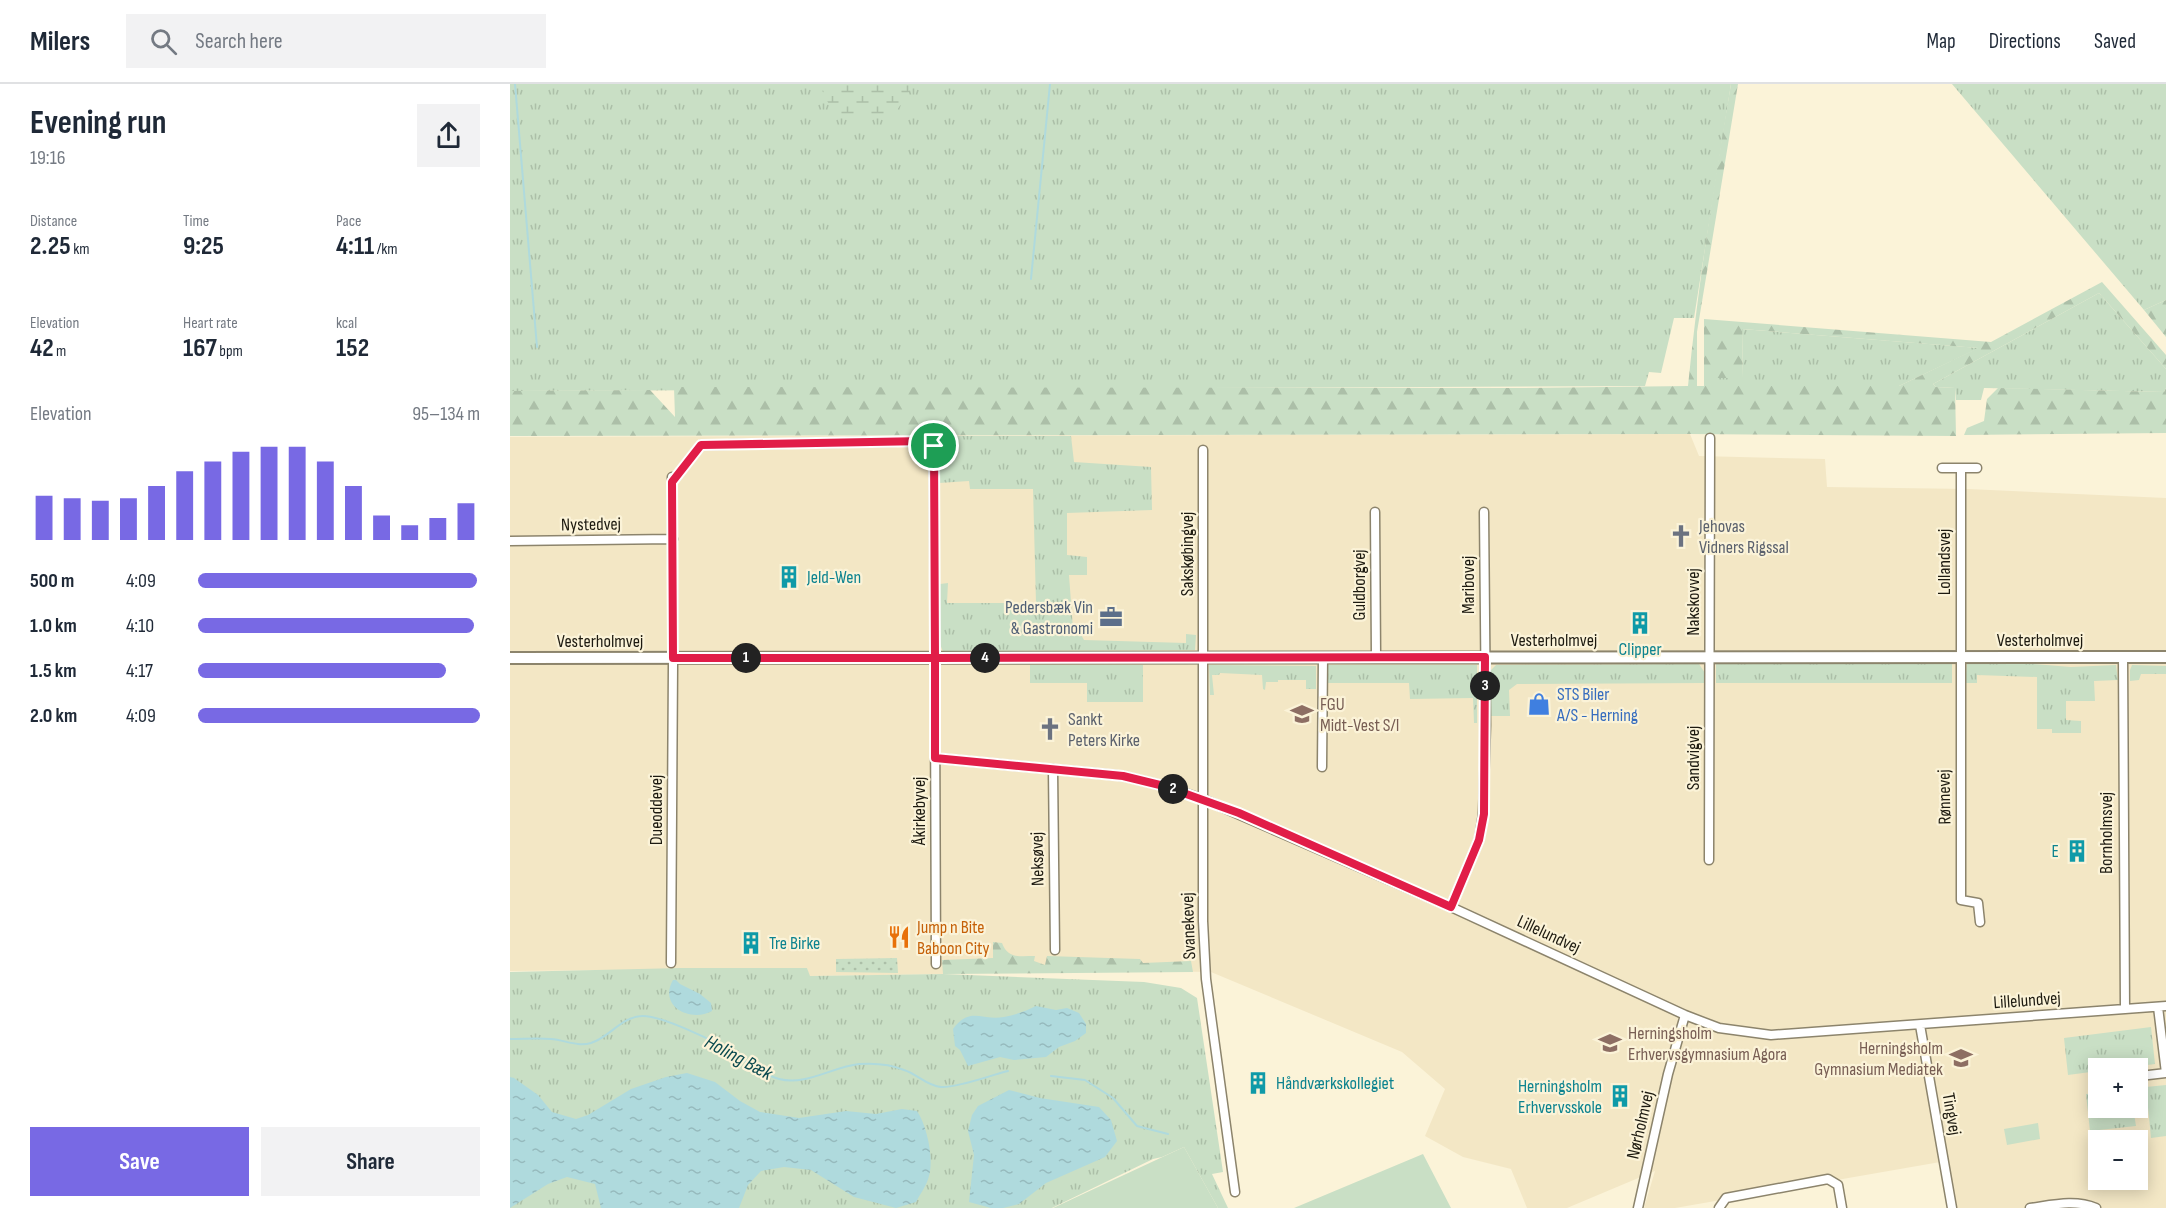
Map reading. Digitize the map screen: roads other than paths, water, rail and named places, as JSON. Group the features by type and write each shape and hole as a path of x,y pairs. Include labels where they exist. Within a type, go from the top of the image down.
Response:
{"street":[{"name":"Nakskovvej","path":"1709,657 1710,438"},
{"name":"Åkirkebyvej","path":"673,539 672,479 701,445 925,441 934,446 936,964"},
{"name":"Sakskøbingvej","path":"1203,450 1203,657"},
{"path":"1942,468 1977,468"},
{"name":"Lollandsvej","path":"1961,657 1962,468"},
{"name":"Guldborgvej","path":"1375,512 1376,657"},
{"name":"Maribovej","path":"1451,907 1479,840 1484,814 1484,512"},
{"path":"673,539 673,658"},
{"name":"Nystedvej","path":"510,541 673,539"},
{"name":"Svanekevej","path":"1203,657 1203,921 1206,980 1235,1192"},
{"path":"1322,767 1323,657"},
{"name":"Sandvigvej","path":"1709,657 1709,860"},
{"name":"Rønnevej","path":"1961,657 1961,900 1978,903 1980,922"},
{"name":"Bornholmsvej","path":"2123,657 2125,1009"},
{"name":"Vesterholmvej","path":"510,658 2166,657"},
{"name":"Dueoddevej","path":"671,963 673,658"},
{"name":"Lillelundvej","path":"935,758 1123,776 1203,799 1451,907 1685,1015 1719,1028 1771,1035 2162,1006"},
{"name":"Neksøvej","path":"1053,769 1055,950"},
{"path":"2148,1075 2166,1073 2162,1006"},
{"name":"Nørholmvej","path":"1638,1208 1668,1074 1685,1015"},
{"name":"Tingvej","path":"1920,1025 1952,1208"},
{"path":"1719,1208 1726,1198 1828,1179 1838,1185 1842,1208"},
{"path":"2030,1208 2067,1203 2080,1203 2096,1208"}],"water":[{"path":"673,980 700,994 711,1003 712,1011 695,1015 679,1010 670,998 669,989"},
{"path":"1036,1006 1056,1010 1067,1008 1079,1013 1086,1024 1086,1033 1075,1041 1059,1047 1046,1057 1014,1060 1000,1057 968,1066 960,1050 955,1046 953,1029 959,1022 971,1016 996,1018 1008,1016"},
{"path":"687,1073 715,1082 740,1101 760,1112 799,1118 846,1111 876,1114 902,1109 917,1111 929,1142 931,1160 927,1183 916,1202 896,1208 854,1197 811,1170 784,1167 761,1171 748,1185 739,1208 601,1208 595,1184 567,1177 548,1184 510,1208 510,1077 538,1095 552,1112 576,1119 588,1115 631,1089 666,1077"},
{"path":"1009,1090 1040,1098 1099,1107 1111,1120 1117,1141 1105,1157 1046,1183 1019,1204 991,1208 969,1202 974,1155 968,1131 972,1115 978,1106"}],"waterway":[{"path":"515,84 537,347"},
{"path":"1031,279 1050,84"},
{"name":"Holing Bæk","path":"510,1039 551,1039 586,1044 598,1040 629,1019 643,1016 672,1023 696,1033 724,1047 764,1073 779,1079 799,1080 849,1066 876,1064 899,1068 936,1086 948,1087 1008,1071"},
{"name":"Holing Bæk","path":"1051,1076 1085,1080 1113,1098 1137,1126 1168,1134"}],"place":[{"name":"Jehovas Vidners Rigssal","path":"1681,536"},
{"name":"Jeld-Wen","path":"789,577"},
{"name":"Pedersbæk Vin & Gastronomi","path":"1111,617"},
{"name":"Clipper","path":"1640,623"},
{"name":"STS Biler A/S - Herning","path":"1539,704"},
{"name":"FGU Midt-Vest S/I","path":"1302,714"},
{"name":"Sankt Peters Kirke","path":"1050,729"},
{"name":"E","path":"2077,851"},
{"name":"Jump n Bite Baboon City","path":"899,937"},
{"name":"Tre Birke","path":"751,943"},
{"name":"Herningsholm Erhvervsgymnasium Agora","path":"1610,1043"},
{"name":"Herningsholm Gymnasium Mediatek","path":"1961,1058"},
{"name":"Håndværkskollegiet","path":"1258,1083"},
{"name":"Herningsholm Erhvervsskole","path":"1620,1096"}]}
